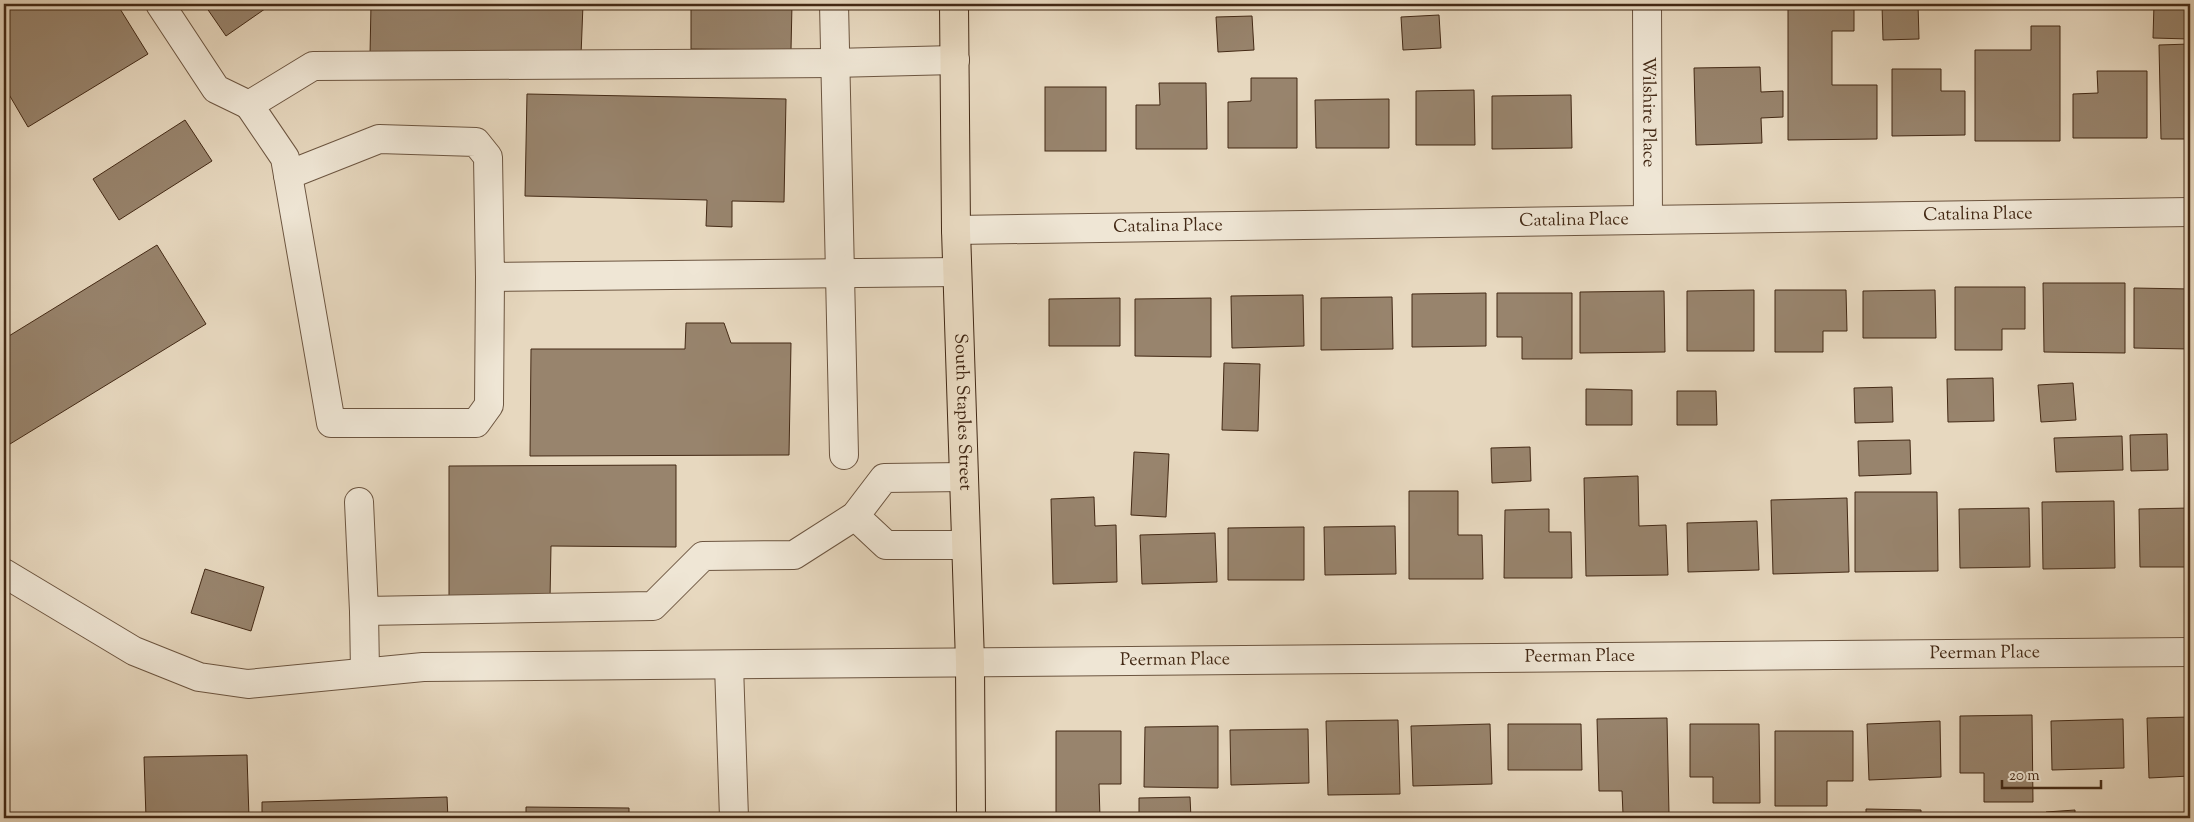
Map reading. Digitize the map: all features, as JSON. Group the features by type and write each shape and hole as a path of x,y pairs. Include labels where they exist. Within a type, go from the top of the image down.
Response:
{"main road":[{"name":"South Staples Street","path":"954,4 956,230 970,662 971,818"}],"street":[{"path":"160,4 216,89 249,105 284,158 331,424 476,423 489,405 490,277 488,157 476,142 379,139 288,174"},
{"path":"834,4 833,63 844,454"},
{"name":"Wilshire Place","path":"1647,4 1648,220"},
{"path":"249,105 312,66 833,63 955,60"},
{"name":"Catalina Place","path":"956,230 2190,212"},
{"path":"490,277 957,272"},
{"path":"364,611 653,606 703,556 794,556 855,516 884,478 963,477"},
{"path":"359,502 364,611 364,672"},
{"path":"855,516 886,545 965,545"},
{"name":"Peerman Place","path":"4,573 134,651 199,677 248,684 423,667 2190,652"},
{"path":"729,665 734,818"}],"building":[{"path":"4,4 117,4 148,54 28,127 4,86"},
{"path":"204,4 272,4 226,36"},
{"path":"371,4 583,4 581,56 370,55"},
{"path":"691,4 792,4 791,50 691,49"},
{"path":"1788,4 1854,4 1854,31 1832,31 1832,85 1877,85 1877,139 1788,140"},
{"path":"1918,4 1919,39 1883,40 1882,5"},
{"path":"2154,4 2190,4 2190,39 2153,38"},
{"path":"1439,15 1441,48 1403,50 1401,17"},
{"path":"1252,16 1254,50 1218,52 1216,17"},
{"path":"2031,26 2060,26 2060,141 1975,141 1975,50 2031,50"},
{"path":"2190,44 2190,139 2161,139 2159,45"},
{"path":"1760,67 1761,92 1783,91 1783,117 1761,118 1762,143 1696,145 1694,68"},
{"path":"1892,69 1941,69 1941,91 1965,91 1965,135 1892,136"},
{"path":"2097,71 2147,71 2147,138 2073,138 2073,94 2098,93"},
{"path":"1251,78 1297,78 1297,148 1228,148 1228,102 1251,101"},
{"path":"1159,83 1206,83 1207,149 1136,149 1136,105 1160,105"},
{"path":"1045,87 1106,87 1106,151 1045,151"},
{"path":"1474,90 1475,145 1416,145 1416,91"},
{"path":"527,94 786,99 784,202 732,201 732,227 706,226 707,200 525,196"},
{"path":"1571,95 1572,148 1492,149 1492,96"},
{"path":"1389,99 1389,148 1316,148 1315,100"},
{"path":"185,120 212,161 119,220 93,179"},
{"path":"157,245 206,324 10,444 4,434 4,339"},
{"path":"2043,283 2125,283 2125,353 2044,352"},
{"path":"1955,287 2025,287 2025,329 2002,329 2002,350 1955,350"},
{"path":"2134,288 2190,289 2190,349 2134,348"},
{"path":"1754,290 1754,351 1687,351 1687,291"},
{"path":"1775,290 1846,290 1847,331 1823,331 1823,352 1775,352"},
{"path":"1935,290 1936,338 1863,338 1863,291"},
{"path":"1664,291 1665,352 1580,353 1580,292"},
{"path":"1486,293 1486,346 1412,347 1412,294"},
{"path":"1497,293 1572,293 1572,359 1522,359 1522,337 1497,337"},
{"path":"1303,295 1304,346 1232,348 1231,296"},
{"path":"1392,297 1393,349 1321,350 1321,298"},
{"path":"1120,298 1120,346 1049,346 1049,299"},
{"path":"1211,298 1211,357 1135,356 1135,299"},
{"path":"686,323 724,323 731,343 791,343 789,455 530,456 531,349 685,349"},
{"path":"1224,363 1260,364 1258,431 1222,430"},
{"path":"1993,378 1994,421 1948,422 1947,379"},
{"path":"2073,383 2076,420 2041,422 2038,385"},
{"path":"1892,387 1893,422 1855,423 1854,388"},
{"path":"1586,389 1632,390 1632,425 1586,425"},
{"path":"1677,391 1716,391 1717,425 1677,425"},
{"path":"2167,434 2168,470 2131,471 2130,435"},
{"path":"2122,436 2123,470 2056,472 2054,438"},
{"path":"1910,440 1911,474 1859,476 1858,441"},
{"path":"1530,447 1531,481 1492,483 1491,448"},
{"path":"1134,452 1169,454 1166,517 1131,515"},
{"path":"676,465 676,547 551,546 550,599 449,600 449,466"},
{"path":"1638,476 1639,526 1666,525 1668,575 1586,576 1584,478"},
{"path":"1409,491 1458,491 1458,535 1482,535 1483,579 1409,579"},
{"path":"1855,492 1937,492 1938,571 1855,572"},
{"path":"1094,497 1095,526 1116,525 1117,582 1053,584 1051,499"},
{"path":"1847,498 1849,572 1773,574 1771,500"},
{"path":"2114,501 2115,568 2043,569 2042,502"},
{"path":"2029,508 2030,567 1960,568 1959,509"},
{"path":"2190,508 2190,567 2140,567 2139,509"},
{"path":"1549,509 1549,532 1571,532 1572,578 1504,578 1505,510"},
{"path":"1757,521 1759,570 1688,572 1687,523"},
{"path":"1395,526 1396,574 1325,575 1324,527"},
{"path":"1304,527 1304,580 1228,580 1228,528"},
{"path":"1215,533 1217,582 1142,584 1140,535"},
{"path":"205,569 264,587 251,631 191,613"},
{"path":"2032,715 2033,802 1984,802 1984,773 1960,773 1960,716"},
{"path":"2190,717 2190,776 2149,778 2147,718"},
{"path":"1667,718 1669,814 1623,814 1622,791 1599,791 1597,719"},
{"path":"2123,719 2124,768 2052,770 2051,721"},
{"path":"1398,720 1400,794 1328,795 1326,721"},
{"path":"1940,721 1941,777 1869,780 1867,724"},
{"path":"1490,724 1492,784 1413,786 1411,726"},
{"path":"1508,724 1581,724 1582,770 1508,770"},
{"path":"1690,724 1759,724 1760,803 1713,803 1713,777 1690,777"},
{"path":"1218,726 1218,788 1144,787 1145,727"},
{"path":"1308,729 1309,783 1231,785 1230,730"},
{"path":"1056,731 1121,731 1121,784 1099,784 1100,818 1056,818"},
{"path":"1775,731 1853,731 1853,781 1827,781 1827,806 1775,806"},
{"path":"247,755 249,818 146,818 144,757"},
{"path":"447,797 448,818 262,818 262,802"},
{"path":"1190,797 1191,818 1139,818 1139,798"},
{"path":"526,807 629,808 629,818 526,818"},
{"path":"1866,809 1921,810 1921,818 1866,818"},
{"path":"2075,810 2075,818 2047,818 2046,812"},
{"path":"2137,813 2181,813 2181,818 2137,818"},
{"path":"1681,816 1719,816 1719,818 1681,818"}]}
